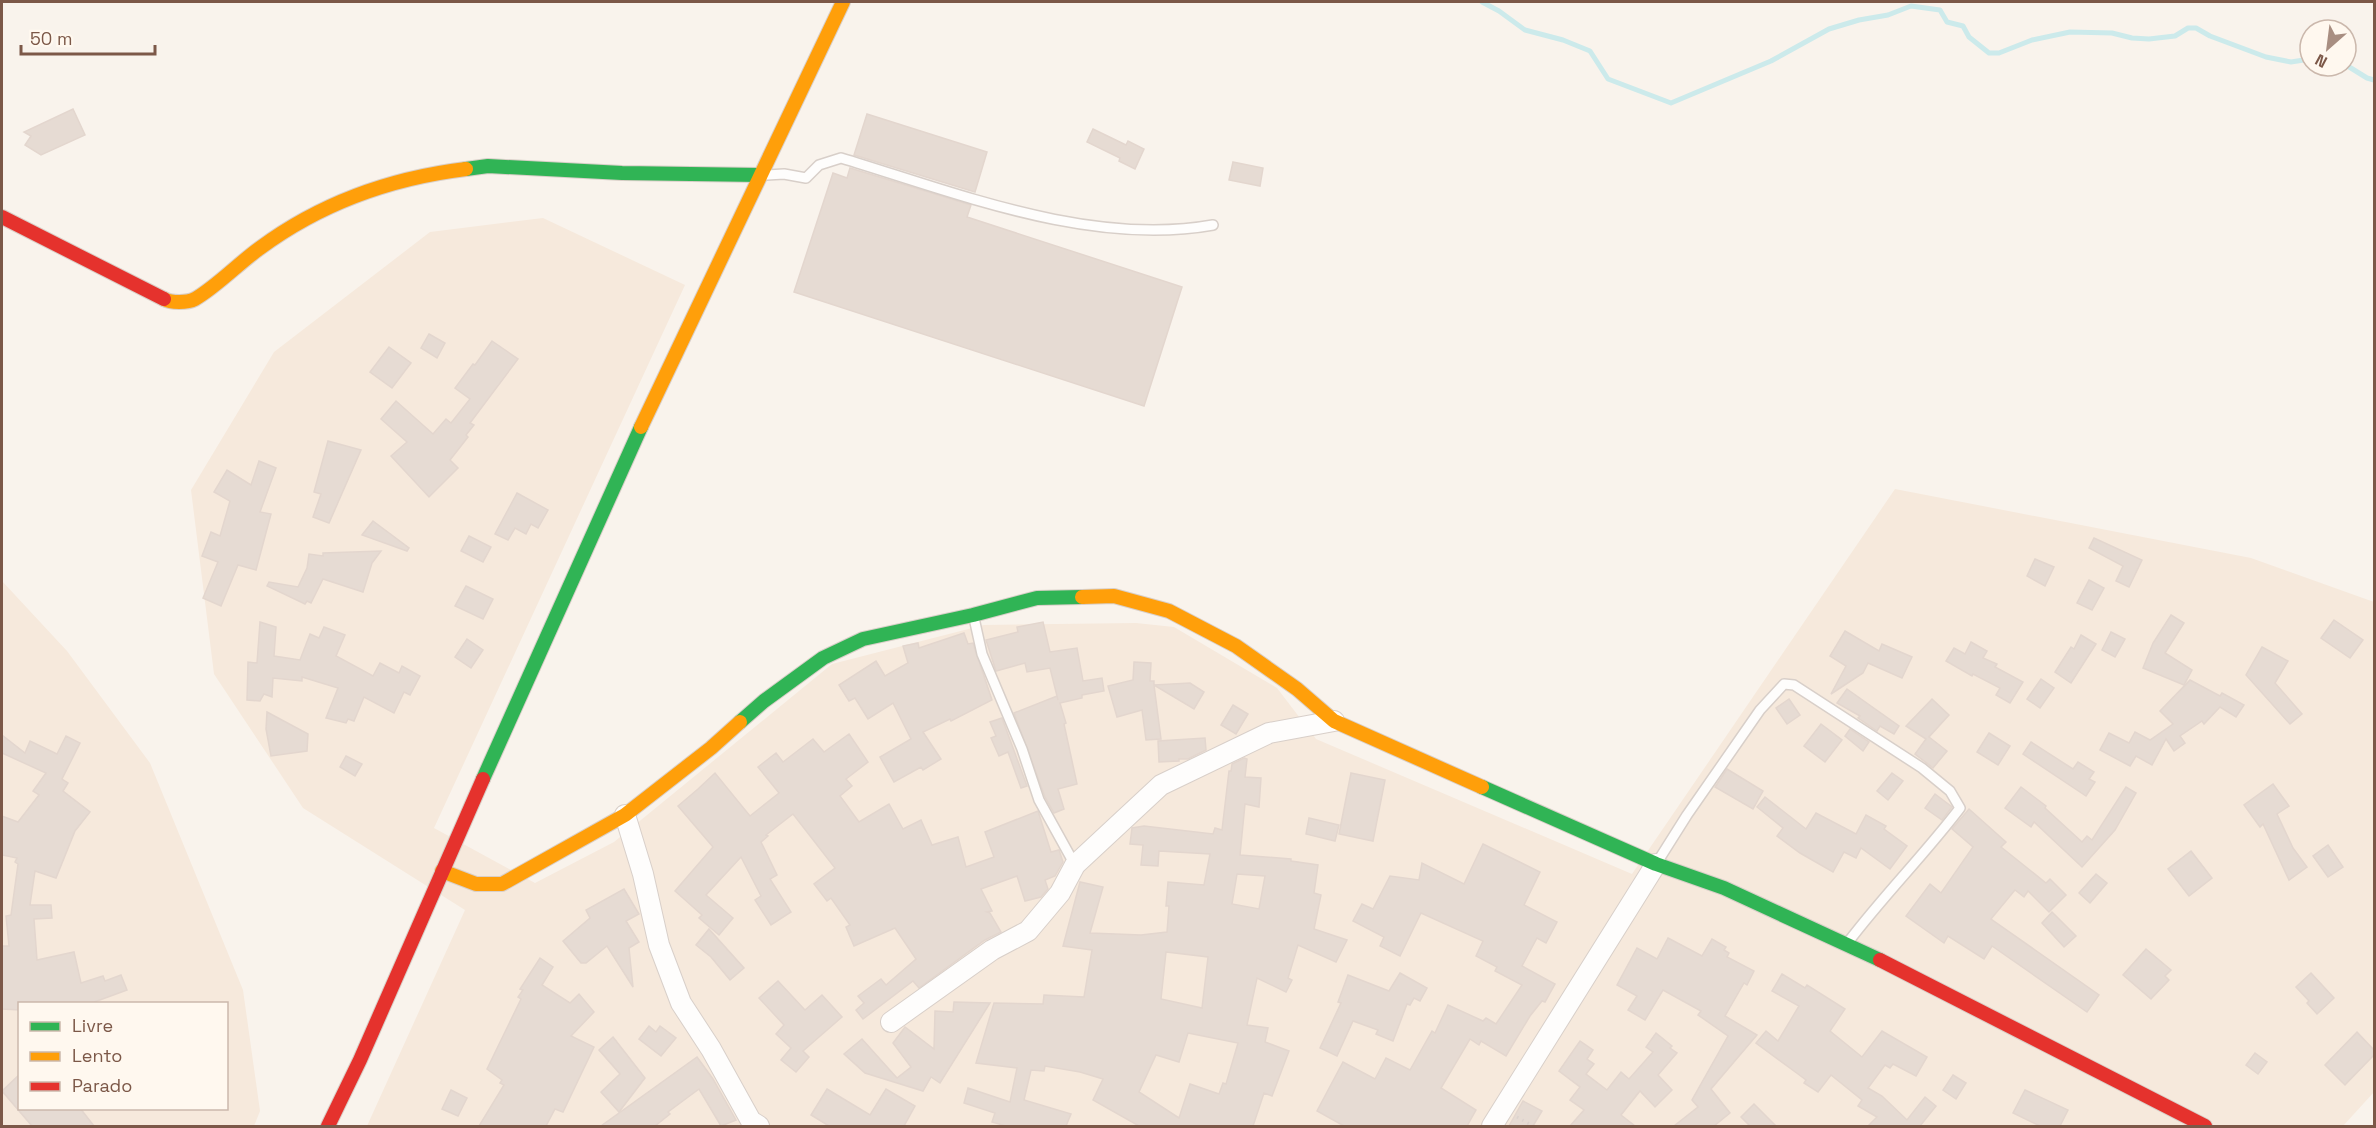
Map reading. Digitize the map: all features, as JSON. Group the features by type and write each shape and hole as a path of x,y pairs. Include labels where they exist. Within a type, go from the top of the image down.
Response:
{"street":[{"path":"327,1126 360,1060 442,871 651,406 843,2"},
{"path":"2,217 169,302 193,300 292,226 358,193 433,173 488,166 622,173 760,175"},
{"path":"442,871 476,884 502,884 624,815 711,748 764,701 823,658 863,639 973,615 1037,598 1114,597 1169,611 1236,646 1297,689 1334,721 1656,864 1724,888 1847,943 2205,1126"},
{"path":"891,1022 992,950 1028,931 1060,893 1075,865 1161,785 1269,733 1334,721"},
{"path":"624,815 644,874 659,945 681,1003 711,1049 752,1125"},
{"path":"1492,1126 1656,864"}],"lane":[{"path":"760,175 784,174 806,178 819,165 842,158 978,200 1069,223 1183,230 1213,225"},
{"path":"973,615 982,654 1022,749 1039,800 1075,865"},
{"path":"1656,864 1760,710 1784,684 1794,686 1922,768 1950,791 1960,808 1933,844 1874,907 1847,943"}],"shaded area":[{"path":"543,218 685,285 434,828 535,883 614,842 832,664 984,625 1136,623 1174,627 1277,688 1316,739 1632,874 1895,489 2251,558 2374,602 2374,1092 2343,1126 367,1126 465,910 303,808 214,674 191,490 274,352 430,232"},
{"path":"2,581 67,651 150,763 243,990 260,1111 254,1126 2,1126"}],"building":[{"path":"73,109 85,135 41,155 25,145 31,136 24,132"},
{"path":"867,114 987,152 975,192 854,155"},
{"path":"1093,129 1126,145 1128,141 1144,149 1135,169 1119,161 1120,158 1087,142"},
{"path":"1233,162 1263,168 1260,186 1229,180"},
{"path":"850,168 971,205 967,217 1182,287 1144,406 794,292 833,173 847,178"},
{"path":"429,334 445,343 437,358 421,348"},
{"path":"492,341 518,359 470,423 474,425 466,435 468,437 450,460 458,468 429,497 391,456 407,442 381,419 396,401 433,434 446,419 451,423 470,399 455,388"},
{"path":"389,347 411,363 392,388 370,372"},
{"path":"328,441 361,450 329,523 313,517 321,494 314,492"},
{"path":"259,461 276,468 260,512 271,514 256,570 238,565 221,606 203,598 218,562 202,556 211,532 220,536 230,501 214,492 227,470 251,485"},
{"path":"517,493 548,510 538,528 531,524 526,534 515,528 508,540 495,534"},
{"path":"373,521 409,548 407,551 362,535"},
{"path":"469,536 491,547 483,562 461,551"},
{"path":"2094,538 2142,560 2129,587 2116,581 2123,566 2089,548"},
{"path":"381,551 372,563 363,592 323,579 311,603 307,601 305,604 267,586 269,582 298,587 307,568 309,554 323,556 323,553"},
{"path":"2035,559 2054,567 2045,586 2027,576"},
{"path":"2089,580 2104,588 2092,610 2077,603"},
{"path":"466,586 493,599 483,619 455,606"},
{"path":"2171,615 2184,623 2165,653 2192,670 2184,685 2143,668 2153,643"},
{"path":"2334,620 2363,640 2350,658 2321,638"},
{"path":"260,622 276,627 274,656 300,660 310,634 319,638 324,627 345,635 336,656 373,676 380,663 399,673 402,666 420,676 410,695 404,692 394,713 364,697 354,721 348,719 346,723 326,718 338,688 302,677 302,681 273,678 272,697 264,694 260,701 247,700 248,662 257,663"},
{"path":"1043,622 1050,652 1077,648 1083,681 1102,678 1104,691 1082,695 1082,698 1060,703 1077,784 1058,789 1064,809 1054,813 1045,797 1014,713 1057,696 1050,668 1027,672 1025,663 996,671 986,640 1018,632 1017,627"},
{"path":"1845,631 1879,651 1882,644 1912,657 1902,678 1868,663 1863,673 1831,694 1846,666 1830,656"},
{"path":"2111,632 2125,639 2115,657 2102,650"},
{"path":"964,633 968,644 973,643 992,700 951,721 950,719 923,732 941,759 923,770 921,767 894,782 880,757 911,739 893,703 868,719 855,698 849,701 839,685 876,661 885,676 908,663 903,646 918,643 919,648"},
{"path":"2081,635 2096,644 2071,683 2055,672 2071,647 2074,649"},
{"path":"467,639 483,650 471,668 455,657"},
{"path":"1971,642 1987,651 1983,658 1997,664 1995,667 2023,682 2010,703 1996,695 2000,688 1946,661 1954,648 1965,654"},
{"path":"2262,647 2288,661 2275,683 2302,714 2290,724 2246,675"},
{"path":"1134,662 1151,663 1150,681 1154,681 1161,739 1146,740 1142,710 1117,717 1108,686 1133,680"},
{"path":"2041,679 2054,688 2040,708 2027,699"},
{"path":"2190,680 2220,696 2222,693 2244,705 2236,717 2220,707 2204,724 2202,721 2180,736 2185,743 2174,751 2166,739 2152,765 2136,756 2130,766 2100,750 2109,733 2129,743 2135,732 2150,740 2173,724 2160,711"},
{"path":"1190,683 1204,692 1194,709 1154,685"},
{"path":"1847,689 1899,726 1894,734 1880,726 1877,731 1858,718 1860,716 1837,703"},
{"path":"1789,699 1800,715 1787,724 1776,708"},
{"path":"1932,699 1949,715 1929,737 1947,751 1933,768 1915,754 1926,739 1906,726"},
{"path":"1233,705 1248,714 1236,734 1221,725"},
{"path":"267,712 308,734 307,751 271,756 266,729"},
{"path":"1002,718 1027,786 1021,788 1008,752 999,756 991,738 996,736 990,722"},
{"path":"1821,724 1842,740 1825,762 1804,746"},
{"path":"1850,729 1869,742 1863,751 1845,736"},
{"path":"1989,733 2010,746 1998,765 1977,752"},
{"path":"849,734 868,762 846,779 852,786 840,796 859,822 889,804 903,829 921,820 932,845 958,837 966,867 994,857 985,832 1038,811 1051,852 1059,850 1063,862 1055,876 1045,880 1048,889 1041,897 1025,901 1017,876 981,889 992,911 987,912 990,913 1001,932 985,940 919,988 913,981 863,1019 856,1010 864,1003 858,996 881,979 886,985 916,959 895,928 854,946 846,927 850,925 831,898 827,901 814,884 835,868 793,814 766,835 768,836 761,842 777,875 770,879 791,912 771,925 755,900 761,896 741,857 706,895 733,918 719,935 699,918 702,915 675,891 713,847 678,806 715,773 750,816 779,793 758,767 776,753 783,762 813,739 824,752"},
{"path":"2,735 25,753 30,741 57,754 66,736 80,743 62,779 68,783 63,791 90,812 75,831 56,878 35,871 30,905 51,905 52,918 34,919 37,960 74,952 81,983 103,976 105,981 121,975 127,990 94,1002 18,1002 18,1010 2,1009 2,946 9,946 6,916 11,915 18,864 15,862 17,858 2,855 2,816 18,822 39,795 33,791 46,773 2,753"},
{"path":"1205,738 1206,750 1188,759 1159,762 1158,741"},
{"path":"2031,742 2073,769 2078,762 2094,772 2089,779 2095,782 2086,796 2023,754"},
{"path":"346,756 362,764 355,776 340,767"},
{"path":"1244,758 1247,759 1245,777 1261,778 1259,807 1245,804 1240,855 1291,859 1291,861 1318,865 1314,893 1321,895 1314,929 1347,940 1336,962 1298,945 1288,978 1292,980 1286,992 1257,978 1247,1025 1268,1028 1265,1042 1289,1051 1272,1096 1264,1093 1253,1126 1139,1126 1093,1100 1103,1079 1080,1072 1045,1066 1044,1071 1031,1070 1024,1100 1071,1114 1066,1126 1006,1126 992,1122 995,1113 964,1103 968,1088 1010,1102 1017,1068 976,1063 994,1003 1043,1004 1044,995 1084,997 1092,950 1063,946 1080,882 1103,887 1090,933 1141,935 1167,932 1168,882 1204,885 1210,854 1159,851 1158,866 1141,865 1143,845 1130,844 1132,828 1144,826 1213,834 1215,828 1222,830 1229,771 1231,771 1232,764","holes":["1237,874 1265,876 1259,909 1232,904","1166,952 1208,957 1202,1008 1161,999","1188,1033 1238,1043 1226,1084 1223,1083 1219,1094 1190,1084 1179,1118 1139,1092 1156,1055 1179,1062"]},
{"path":"1727,769 1763,791 1753,809 1715,787"},
{"path":"1351,773 1385,780 1373,841 1339,834"},
{"path":"1892,773 1903,781 1888,800 1877,791"},
{"path":"2273,784 2289,806 2277,814 2293,848 2307,867 2289,880 2263,824 2260,827 2244,805"},
{"path":"2021,787 2046,806 2045,808 2082,842 2087,836 2092,840 2126,787 2136,793 2115,830 2082,867 2034,822 2031,827 2005,808"},
{"path":"1935,794 1952,807 1942,820 1925,808"},
{"path":"1765,797 1806,829 1816,813 1856,834 1866,815 1886,826 1884,829 1907,846 1890,869 1861,848 1856,858 1844,852 1833,872 1800,853 1777,836 1783,828 1757,807"},
{"path":"1969,809 2006,842 2001,847 2046,883 2050,879 2066,895 2049,912 2028,891 2024,897 2015,890 1991,919 2099,995 2087,1012 1992,946 1984,959 1948,936 1944,943 1906,916 1930,884 1941,893 1973,847 1952,829"},
{"path":"1309,818 1339,825 1335,841 1306,834"},
{"path":"1483,844 1540,872 1524,905 1557,922 1546,943 1537,938 1522,966 1555,984 1545,1002 1542,1001 1530,1016 1506,1056 1481,1041 1479,1045 1470,1039 1441,1088 1476,1110 1467,1126 1344,1126 1317,1111 1343,1062 1375,1079 1386,1058 1410,1070 1432,1031 1435,1033 1448,1005 1483,1021 1486,1018 1496,1024 1522,985 1495,971 1497,967 1476,956 1483,941 1421,913 1400,956 1380,946 1384,937 1353,921 1362,904 1373,909 1390,876 1419,880 1422,863 1464,884"},
{"path":"2328,845 2343,867 2328,877 2313,856"},
{"path":"2191,851 2212,878 2189,896 2168,869"},
{"path":"2096,874 2107,883 2090,903 2079,893"},
{"path":"624,889 639,914 626,921 639,942 629,948 633,987 607,946 586,963 581,963 563,941 590,918 586,910"},
{"path":"2052,912 2076,936 2064,947 2042,923"},
{"path":"709,929 744,968 730,980 711,957 696,945"},
{"path":"1668,938 1702,956 1712,939 1726,947 1724,950 1729,953 1727,957 1754,971 1747,985 1744,983 1725,1016 1757,1035 1711,1089 1730,1113 1714,1126 1674,1126 1698,1107 1692,1100 1728,1036 1698,1015 1701,1011 1663,990 1645,1020 1628,1010 1637,996 1617,985 1637,948 1657,959"},
{"path":"2146,949 2171,970 2165,976 2169,980 2151,999 2123,975"},
{"path":"540,958 553,967 542,985 570,1003 579,994 594,1012 571,1036 594,1047 563,1112 555,1109 546,1126 479,1126 504,1085 500,1083 502,1080 487,1069 521,999 518,997 523,990 520,989"},
{"path":"1400,973 1427,988 1420,1001 1414,998 1410,1005 1407,1004 1393,1041 1376,1034 1378,1030 1353,1021 1337,1056 1320,1048 1341,1003 1338,1002 1348,975 1389,991"},
{"path":"2311,973 2334,998 2317,1014 2296,987"},
{"path":"1782,974 1805,988 1807,985 1845,1009 1830,1031 1862,1057 1882,1031 1927,1057 1916,1076 1893,1064 1890,1068 1885,1065 1868,1088 1882,1096 1907,1120 1925,1097 1936,1106 1920,1126 1868,1126 1877,1117 1858,1106 1862,1100 1831,1075 1818,1092 1804,1083 1806,1080 1756,1043 1766,1031 1778,1041 1799,1006 1772,991"},
{"path":"778,981 805,1010 822,995 842,1017 803,1051 809,1057 796,1072 781,1060 791,1048 776,1034 784,1025 759,998"},
{"path":"954,1002 990,1003 940,1083 931,1077 923,1091 865,1073 844,1054 862,1039 897,1078 911,1067 893,1043 905,1027 934,1049 935,1011 953,1012"},
{"path":"649,1026 656,1032 660,1026 676,1038 661,1056 639,1039"},
{"path":"2357,1032 2374,1050 2374,1055 2345,1085 2325,1065"},
{"path":"1656,1033 1677,1053 1658,1075 1672,1090 1655,1107 1640,1091 1621,1115 1635,1126 1570,1126 1584,1110 1570,1100 1580,1087 1559,1071 1580,1041 1593,1050 1587,1059 1594,1064 1586,1074 1607,1090 1621,1072 1629,1079 1653,1052 1646,1047"},
{"path":"613,1037 645,1078 619,1112 601,1092 620,1074 599,1050"},
{"path":"2255,1053 2267,1062 2258,1074 2246,1065"},
{"path":"697,1057 713,1079 736,1120 721,1126 699,1089 668,1112 670,1114 655,1126 601,1126"},
{"path":"1953,1075 1966,1083 1956,1099 1943,1090"},
{"path":"18,1076 18,1110 2,1091"},
{"path":"827,1089 870,1115 886,1089 915,1106 904,1126 829,1126 811,1115"},
{"path":"451,1090 467,1098 458,1116 442,1109"},
{"path":"2025,1090 2068,1110 2060,1126 2040,1126 2013,1113"},
{"path":"1523,1101 1542,1111 1533,1126 1509,1126"},
{"path":"1754,1104 1776,1126 1750,1126 1741,1117"},
{"path":"18,1110 82,1110 94,1126 32,1126"}],"waterway":[{"path":"1482,2 1525,30 1563,40 1590,51 1608,79 1671,103 1771,61 1829,29 1859,20 1888,15 1911,6 1940,10 1947,22 1963,26 1969,37 1989,53 1999,53 2032,40 2070,32 2112,33 2149,39 2175,36 2188,28 2196,28 2210,36 2266,57 2291,62 2298,61"},
{"path":"2358,72 2374,80"}],"traffic: fast":[{"path":"466,169 488,166 622,173 760,175"},
{"path":"483,779 641,427"},
{"path":"740,722 764,701 823,658 863,639 973,615 1037,598 1082,597"},
{"path":"1482,787 1656,864 1724,888 1880,960"}],"traffic: slow":[{"path":"641,427 843,2"},
{"path":"164,299 179,302 195,299 283,232 332,206 384,186 466,169"},
{"path":"1082,597 1114,596 1169,611 1236,646 1297,689 1334,721 1482,787"},
{"path":"442,871 476,884 502,884 625,815 711,748 740,722"}],"traffic: jam":[{"path":"2,217 164,299"},
{"path":"328,1126 360,1060 483,779"},
{"path":"1880,960 2205,1126"}]}
